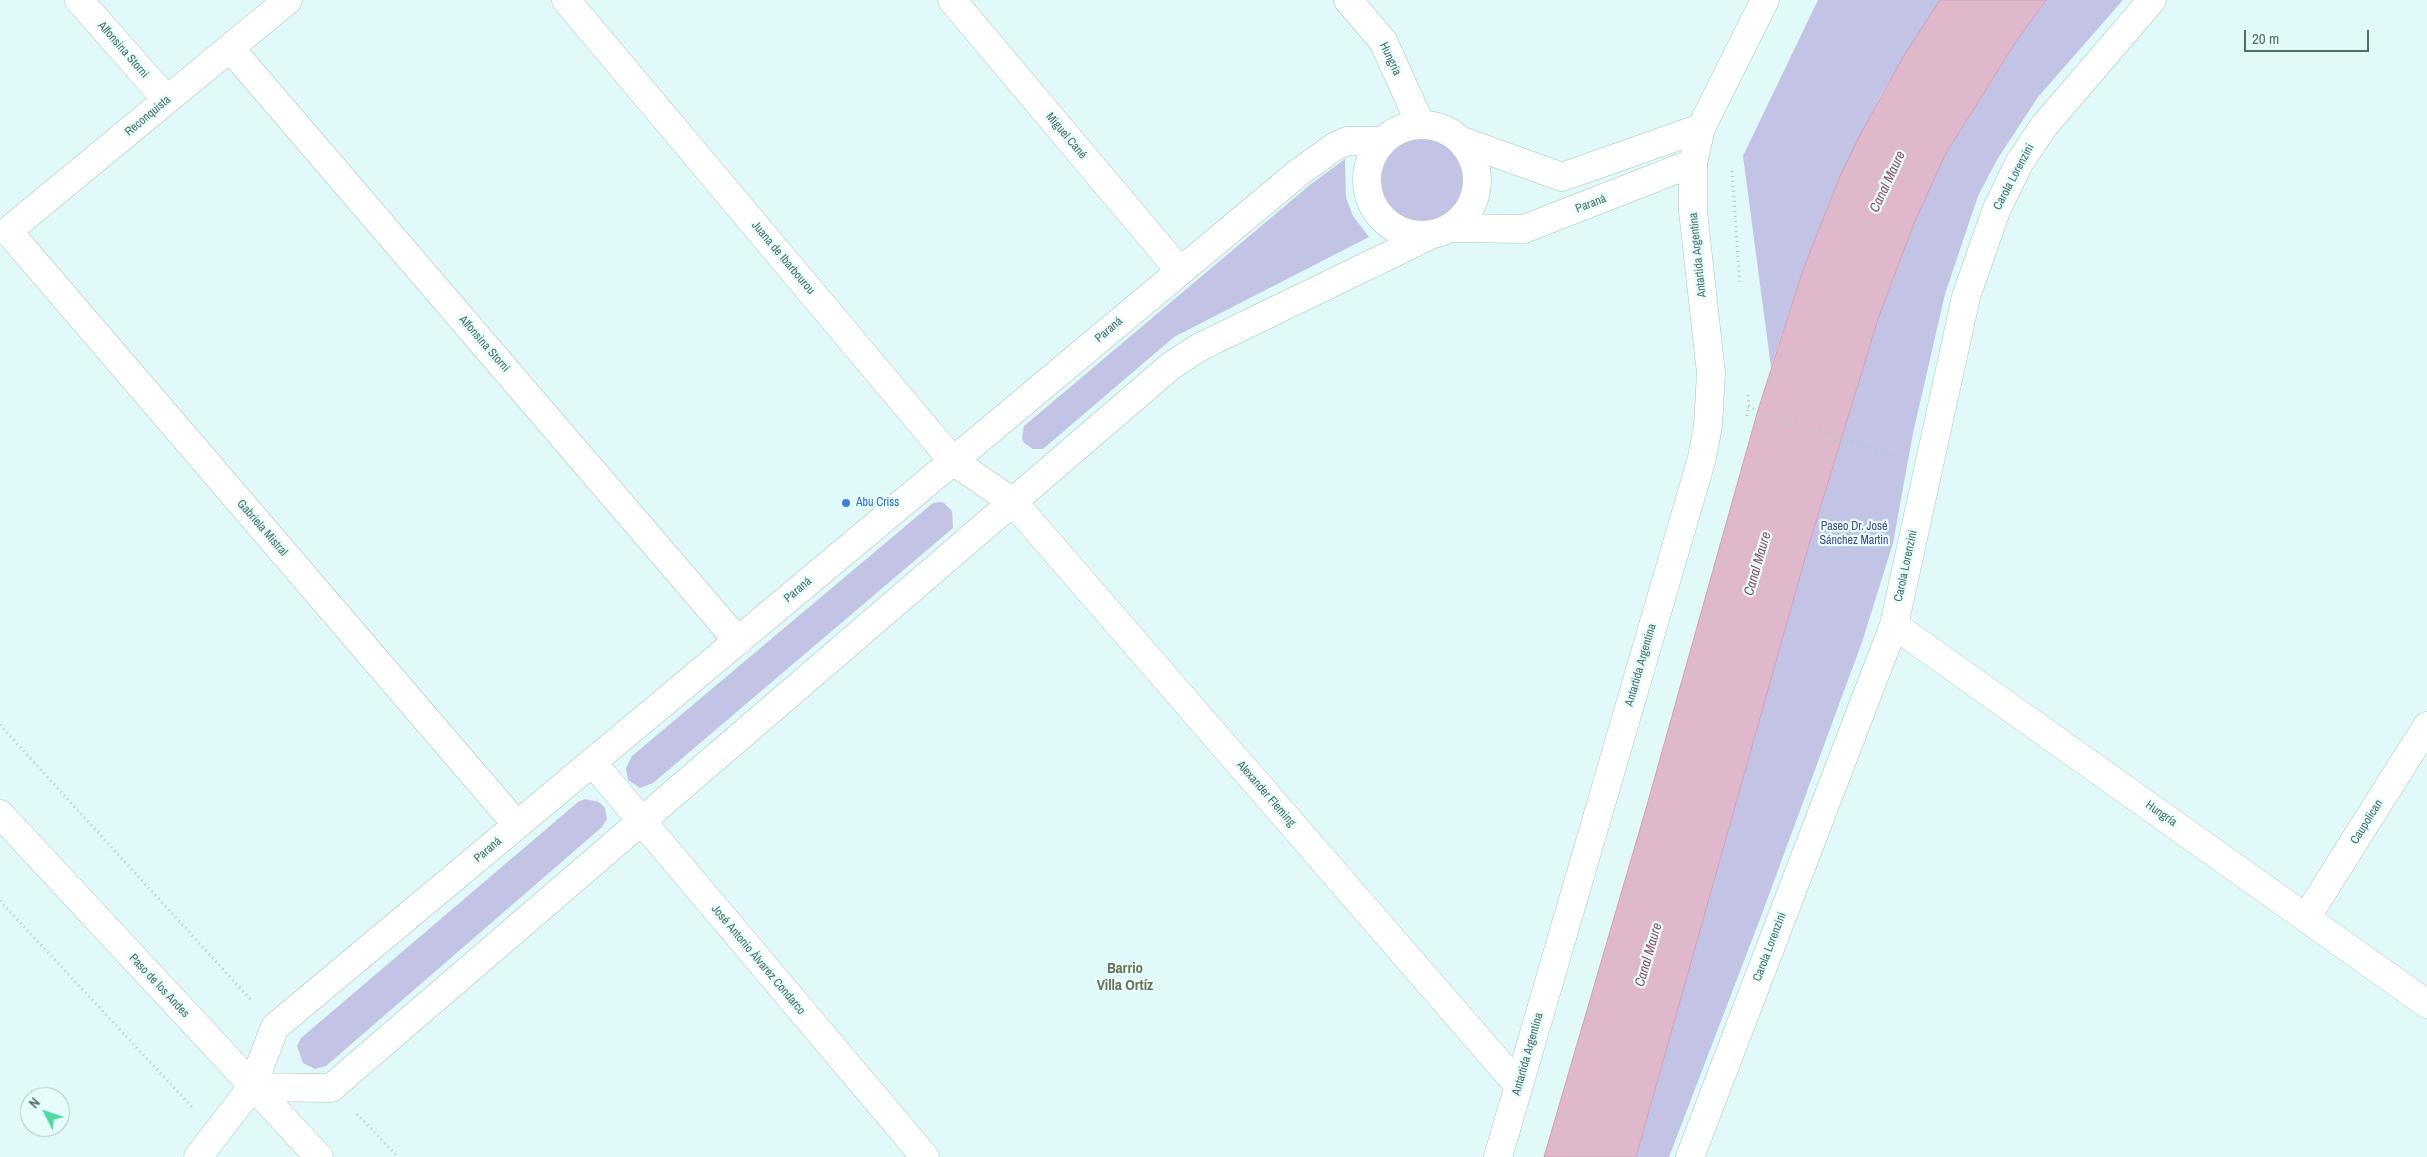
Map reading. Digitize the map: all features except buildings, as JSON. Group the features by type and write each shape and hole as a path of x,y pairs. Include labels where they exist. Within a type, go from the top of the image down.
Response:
{"street":[{"name":"Alfonsina Storni","path":"79,0 167,100"},
{"name":"Reconquista","path":"8,232 288,0"},
{"name":"Juana de Ibarbourou","path":"566,0 953,461 1013,502"},
{"name":"Miguel Cané","path":"952,0 1180,271"},
{"name":"Hungría","path":"1348,0 1383,41 1421,125"},
{"path":"1693,163 1701,128 1765,0"},
{"name":"Carola Lorenzini","path":"1690,1157 1894,625 1966,297 1996,211 2020,163 2044,126 2152,0"},
{"name":"Alfonsina Storni","path":"230,48 738,640"},
{"path":"1462,142 1471,155 1476,171 1476,188 1471,204 1462,217 1441,231 1416,235 1400,231 1385,222 1374,208 1367,191 1367,173 1372,155 1383,141 1394,132 1407,127 1421,125 1442,130 1462,142 1562,177 1701,128"},
{"name":"Paraná","path":"198,1157 252,1087 275,1027 1298,173 1334,147 1347,141 1383,141"},
{"name":"Paraná","path":"331,1088 1186,355 1441,231 1524,228 1693,163"},
{"name":"Antartida Argentina","path":"1498,1157 1702,458 1708,426 1711,374 1693,211 1693,163"},
{"name":"Gabriela Mistral","path":"8,232 517,825"},
{"name":"Alexander Fleming","path":"1013,502 1518,1085"},
{"name":"Hungría","path":"1894,625 2427,1004"},
{"name":"Caupolican","path":"2306,918 2427,726"},
{"name":"José Antonio Álvarez Condarco","path":"592,762 925,1157"},
{"name":"Paso de los Andes","path":"0,814 319,1157"},
{"path":"252,1087 331,1088"}],"path":[{"path":"1758,410 1928,467"},
{"path":"0,725 275,1027"},
{"path":"0,901 216,1133"},
{"path":"331,1088 398,1157"}],"green space":[{"path":"1818,0 1940,0 1881,95 1840,176 1803,270 1771,367 1743,156"},
{"name":"Paseo Dr. José Sánchez Martin","path":"2046,0 2123,0 2038,97 1998,158 1978,196 1945,294 1913,433 1893,543 1862,642 1760,919 1669,1157 1636,1157 1808,548 1878,319 1913,226 1945,155 2015,43"},
{"path":"1413,138 1429,138 1445,145 1456,156 1463,172 1460,196 1451,210 1445,215 1429,222 1413,222 1397,215 1386,204 1379,188 1379,172 1386,156 1397,145"},
{"path":"1345,159 1346,198 1353,216 1369,237 1174,337 1043,449 1033,449 1024,443 1022,438 1024,426 1311,184"},
{"path":"933,503 944,503 952,511 953,528 653,783 640,788 628,780 626,768 632,756"},
{"path":"585,799 599,802 605,808 607,819 602,827 326,1066 315,1069 303,1063 297,1046 301,1038 578,802"}],"water":[{"name":"Canal Maure","path":"1940,0 2046,0 2015,43 1945,155 1913,226 1878,319 1808,548 1636,1157 1544,1157 1647,805 1758,410 1803,270 1840,176 1860,135 1903,57"}],"place":[{"name":"Abu Criss","path":"846,503"}],"district":[{"name":"Barrio Villa Ortíz","path":"1125,978"}]}
